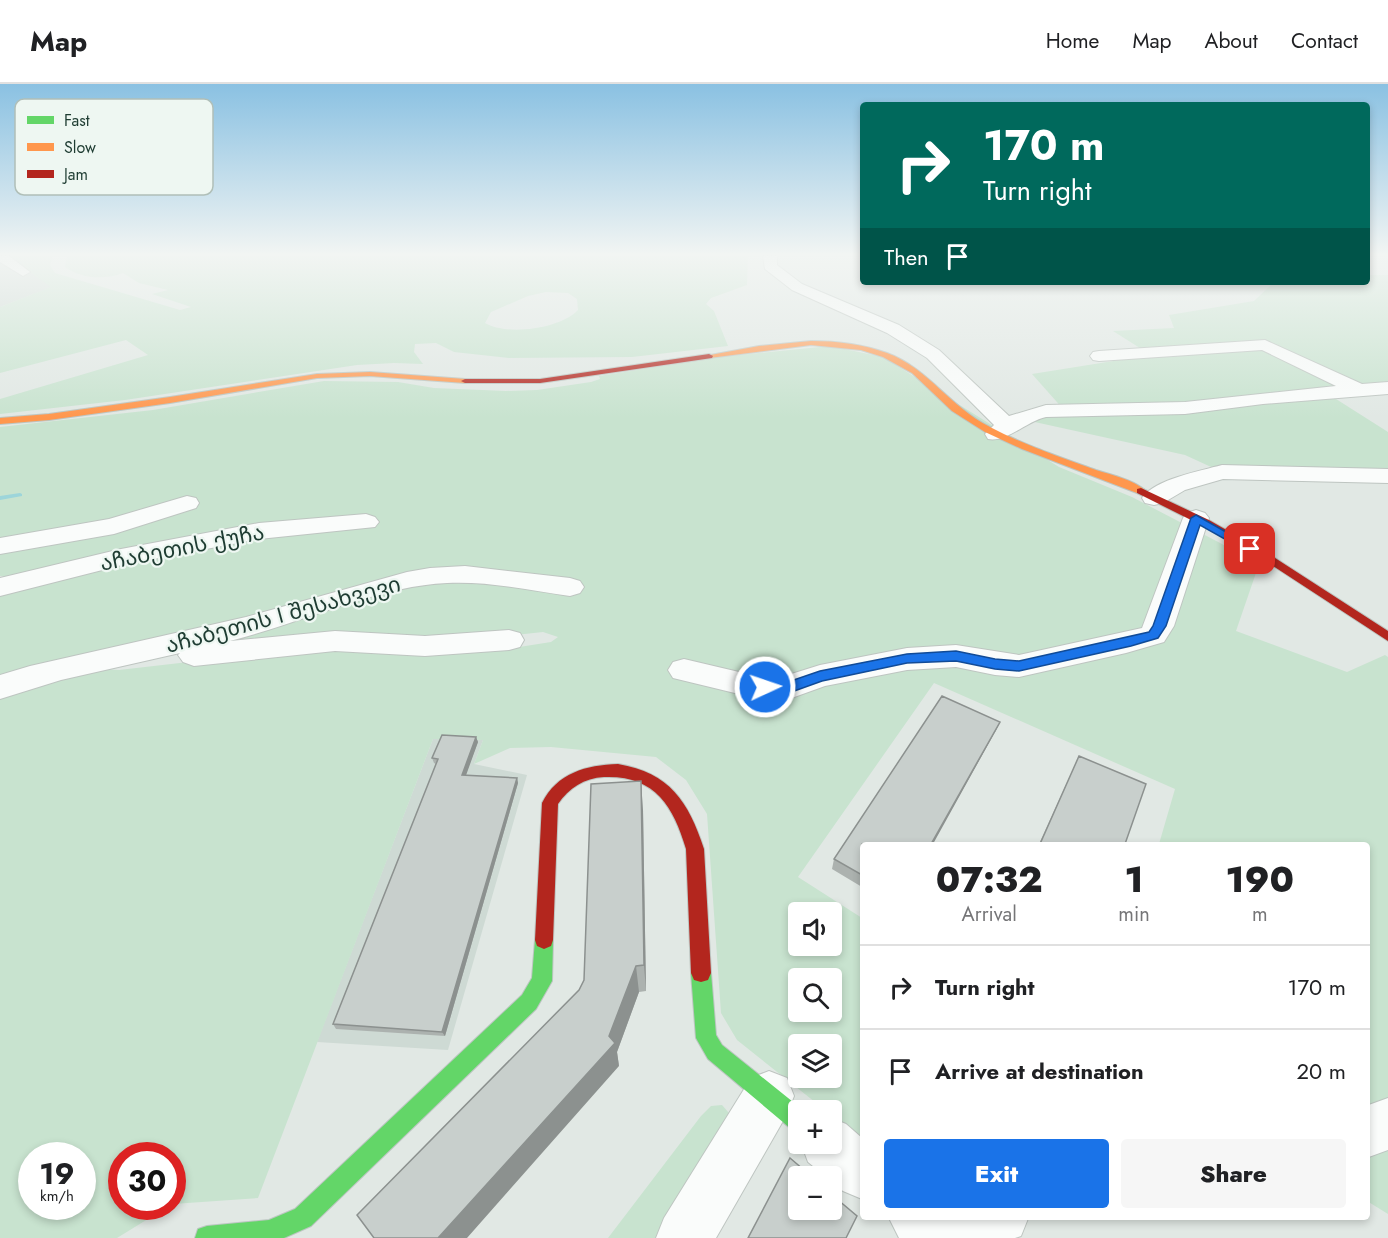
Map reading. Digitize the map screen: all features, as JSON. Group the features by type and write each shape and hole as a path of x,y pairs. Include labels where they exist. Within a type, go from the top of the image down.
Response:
{"street":[{"path":"849,310 893,329 933,354 989,411 1001,430"},
{"path":"0,421 137,405 317,376 370,374 454,381 540,381 731,351 819,342 867,348 899,361 923,377 948,403 1001,430 1196,518 1331,597 1388,637"},
{"path":"1099,356 1265,345 1357,389"},
{"path":"1001,430 1034,413 1046,411 1185,408 1357,389 1388,388"},
{"path":"1154,498 1177,485 1222,472 1388,476"},
{"path":"0,546 114,526 187,503"},
{"path":"684,670 739,684 786,688 820,676 907,659 956,656 1019,666 1153,635 1159,626 1196,518"},
{"name":"აჩაბეთის ქუჩა","path":"6,583 121,557 260,531 366,522"},
{"name":"აჩაბეთის I შესახვევი","path":"0,687 57,671 248,626 381,587 432,576 472,575 570,587"},
{"path":"57,671 132,660 334,641 425,646 509,640"},
{"path":"207,1238 269,1235 303,1218 529,1002 542,981 550,803 557,789 588,773 608,768 630,769 645,774 679,805 691,828 695,849 703,1020 706,1038 715,1052 784,1108 684,1238"},
{"path":"1370,1131 1388,1124"},
{"path":"840,1154 860,1170"},
{"path":"921,1220 943,1238"},
{"path":"951,1238 955,1229 962,1223 979,1220"}],"shaded area":[{"path":"433,739 483,740 474,764 527,775 448,1050 317,1042"}],"green space":[{"path":"0,310 496,310 491,312 485,323 495,327 519,330 559,322 578,310 713,310 728,346 632,357 509,358 454,352 436,343 415,344 414,352 423,364 357,365 125,400 0,414 0,399 148,355 126,340 0,373"},
{"path":"1200,310 1388,310 1388,388 1325,392 1388,432 1388,476 1222,472 1185,455 1021,419 1064,410 1032,374 1151,355 1113,331 1174,328 1169,315"},
{"path":"830,346 883,357 1059,467 1132,497 1222,544 1258,567 1236,631 1347,672 1385,655 1388,657 1388,1109 1370,1106 1370,842 1160,842 1175,789 934,683 798,877 837,902 788,902 788,956 842,956 842,905 860,917 860,1138 842,1124 842,1100 812,1100 797,1088 842,1088 842,1034 788,1034 788,1081 737,1040 721,1013 707,814 686,780 656,757 551,747 510,748 474,764 483,740 433,739 258,1198 186,1203 186,1142 108,1142 108,1220 146,1220 117,1238 0,1238 0,696 103,669 119,670 302,649 494,651 551,642 558,637 543,632 478,639 155,652 0,683 0,589 22,578 0,576 0,427 153,410 324,381 398,382 434,388 506,391 537,390 600,379 599,376 720,357"},
{"path":"722,1105 729,1113 732,1126 663,1238 608,1238 701,1116 711,1106"},
{"path":"1388,1144 1388,1214 1370,1203 1370,1153"}],"building":[{"path":"942,696 1000,722 932,842 860,842 860,874 834,859"},
{"path":"442,735 476,737 462,775 517,778 442,1032 333,1024 438,759 432,758"},
{"path":"1079,756 1146,784 1126,842 1041,842"},
{"path":"641,781 644,965 636,966 609,1036 615,1043 438,1238 374,1238 357,1215 579,990 584,980 591,784"},
{"path":"790,1158 799,1166 788,1166 788,1220 842,1220 842,1203 857,1216 846,1238 748,1238"}],"waterway":[{"path":"0,498 20,495"}],"traffic: fast":[{"path":"207,1238 269,1232 303,1218 529,1002 542,981 544,940"},
{"path":"701,973 706,1038 715,1052 788,1112"}],"traffic: slow":[{"path":"709,356 811,343 862,347 886,355 909,367 956,409 988,430 1025,447 1141,491"},
{"path":"0,421 49,417 170,400 317,376 370,374 465,381"}],"traffic: jam":[{"path":"465,381 540,381 709,356"},
{"path":"1141,491 1268,558 1329,596 1388,637"},
{"path":"544,940 550,803 564,785 583,775 598,771 618,770 635,773 650,779 673,801 682,815 695,849 701,973"}],"route":[{"path":"765,687 786,688 820,676 907,659 956,656 1019,666 1126,643 1153,635 1159,626 1196,518 1250,549"}]}
